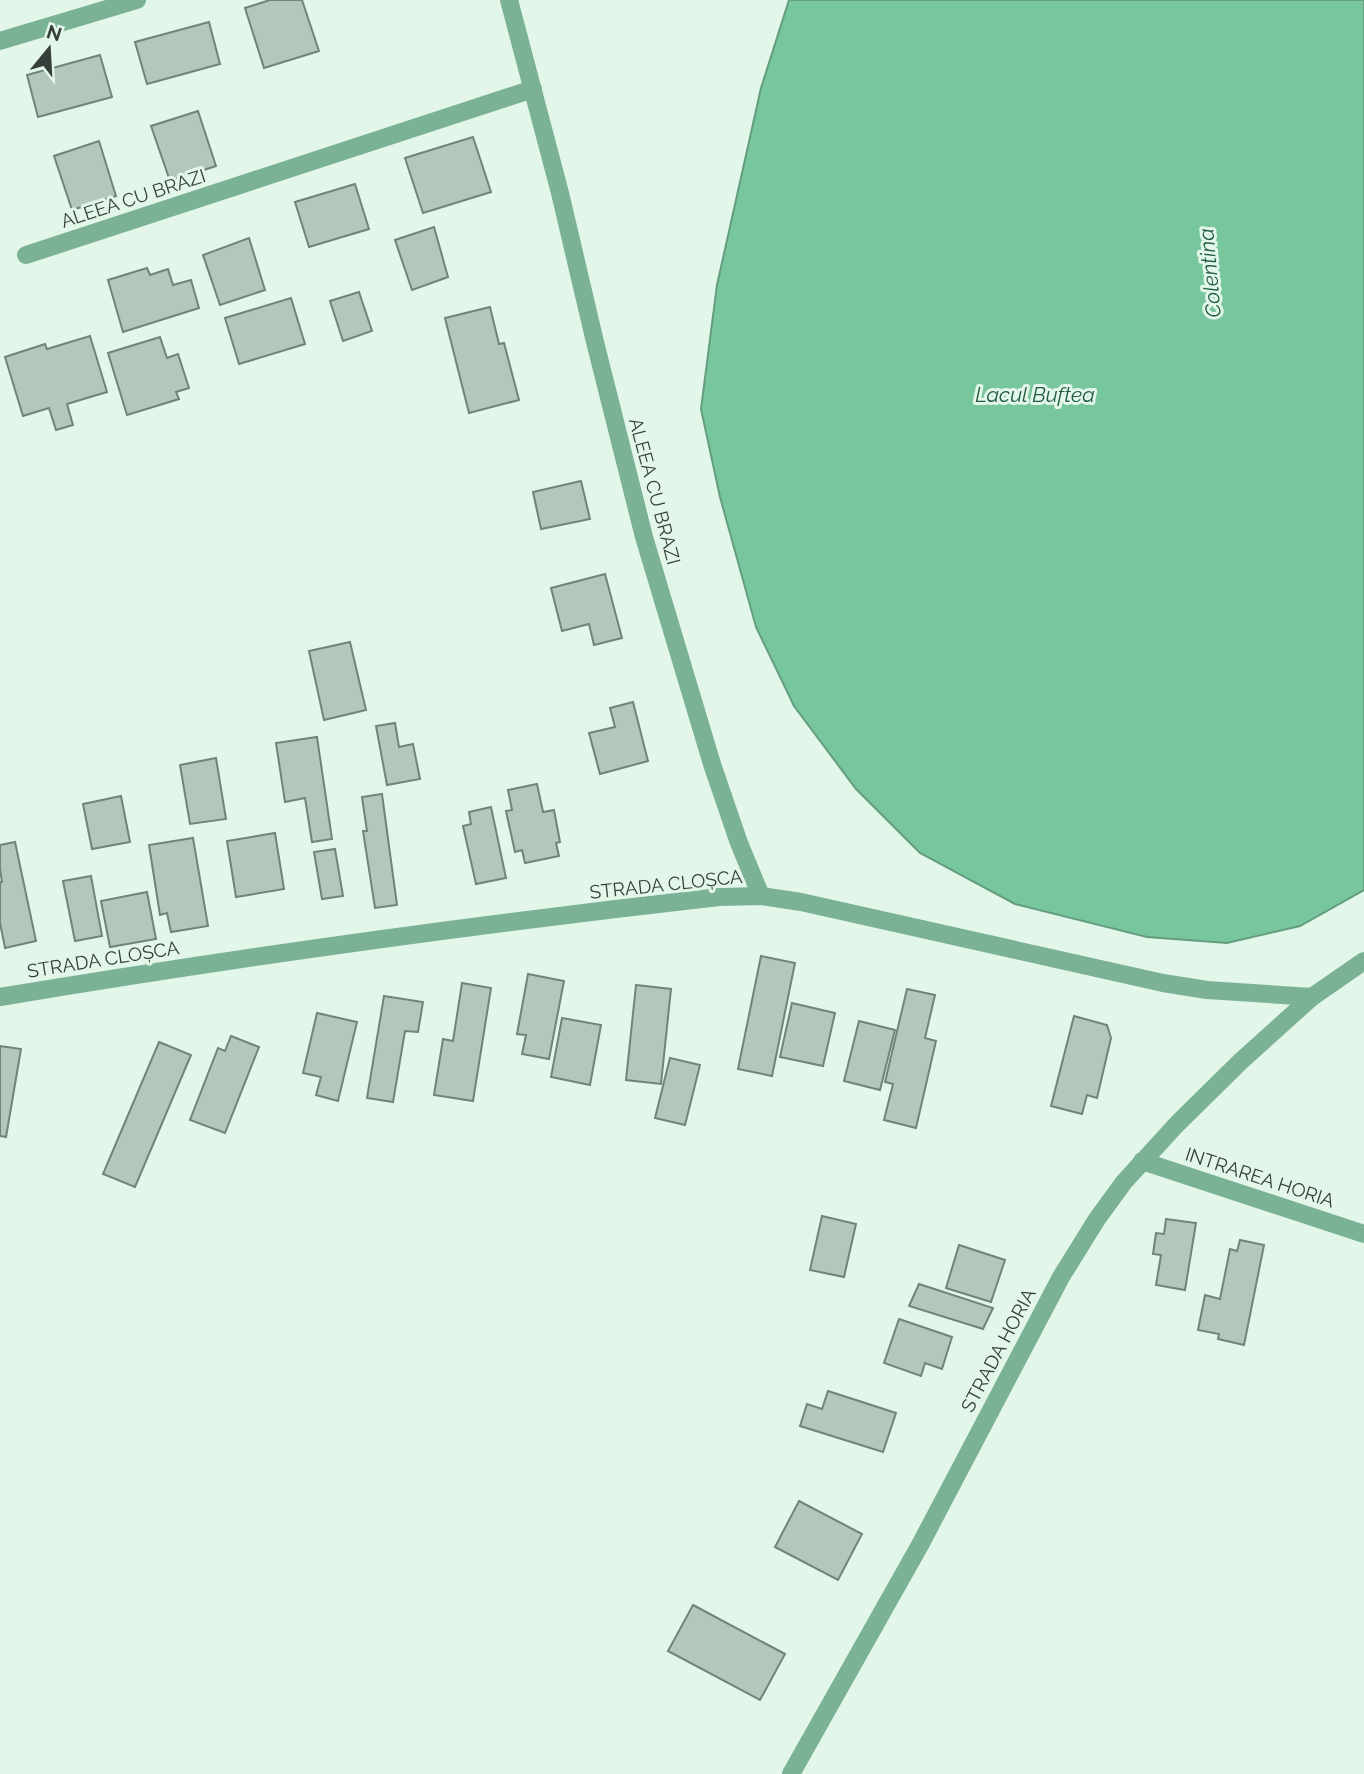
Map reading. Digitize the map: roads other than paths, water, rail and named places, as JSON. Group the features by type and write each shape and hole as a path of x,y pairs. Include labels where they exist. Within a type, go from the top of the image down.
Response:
{"street":[{"path":"0,41 103,5 137,0"},
{"name":"ALEEA CU BRAZI","path":"509,0 560,193 644,537 712,764 761,897"},
{"name":"ALEEA CU BRAZI","path":"26,255 533,89"},
{"name":"STRADA CLOȘCA","path":"0,997 323,947 719,897 761,897 801,902 1163,984 1207,990 1312,997"},
{"path":"1312,997 1364,961"},
{"name":"STRADA HORIA","path":"791,1774 920,1545 1060,1277 1097,1219 1142,1161 1241,1061 1312,997"},
{"name":"INTRAREA HORIA","path":"1142,1161 1364,1234"}],"water":[{"name":"Lacul Buftea","path":"789,0 1364,0 1364,890 1300,926 1227,943 1147,937 1015,904 920,853 856,789 794,706 756,627 720,497 701,409 717,285 761,88"}],"water label":[{"name":"Colentina","path":"1210,273"}]}
